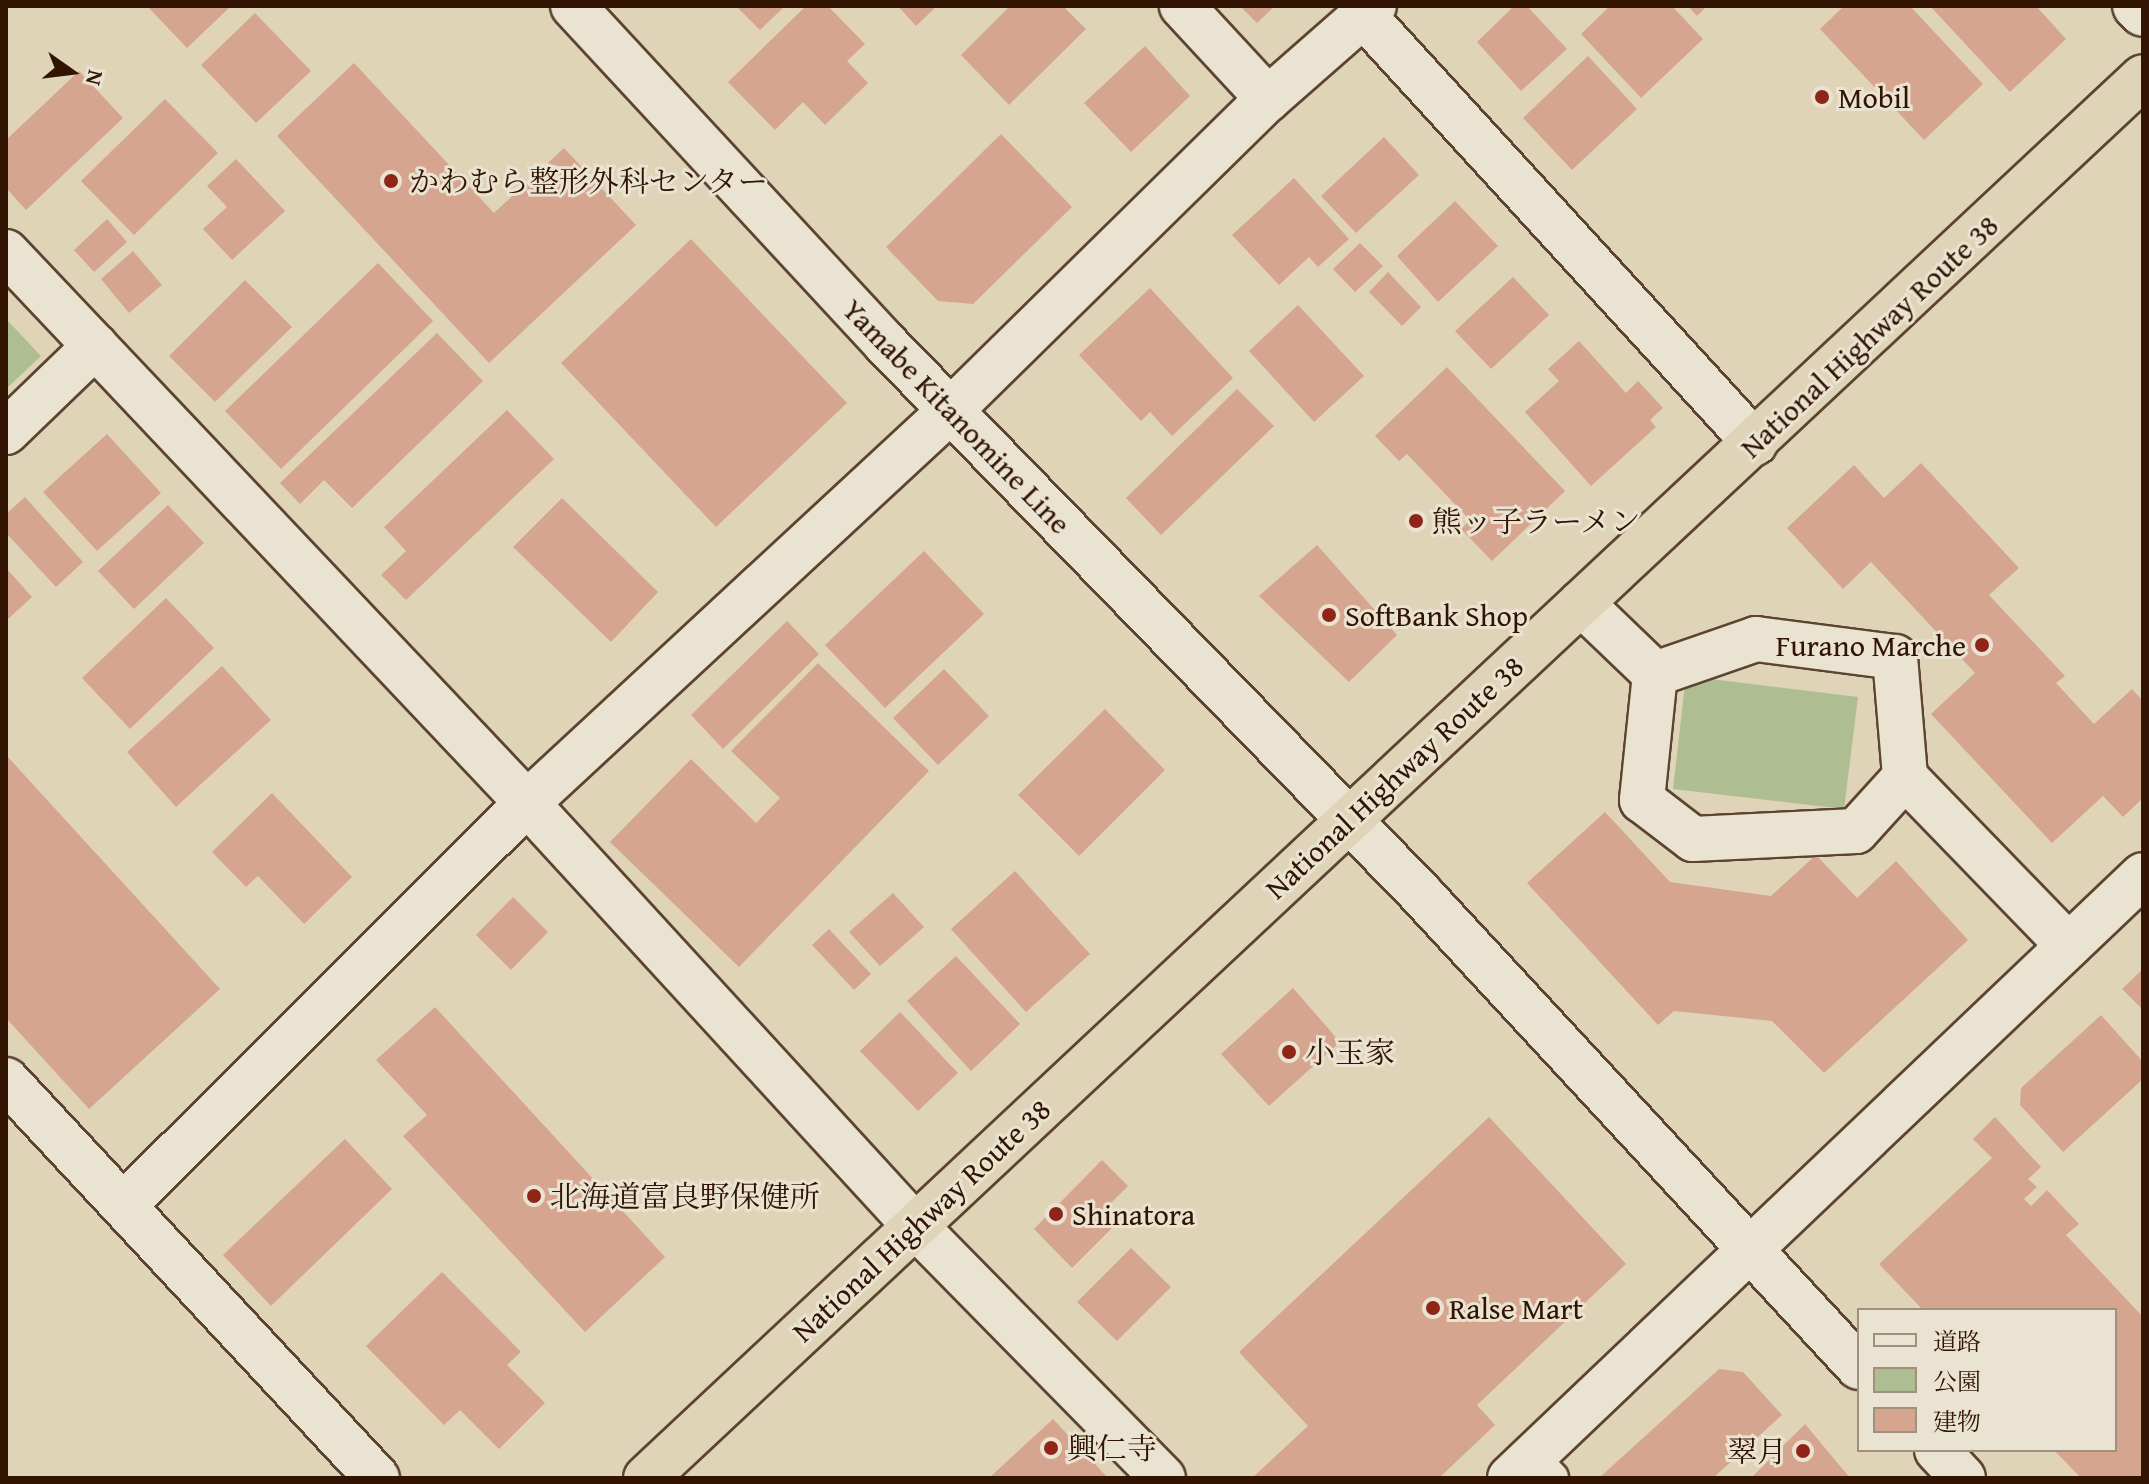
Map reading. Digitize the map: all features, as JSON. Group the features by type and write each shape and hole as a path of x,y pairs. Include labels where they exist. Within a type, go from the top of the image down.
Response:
{"highway":[{"name":"National Highway Route 38","path":"646,1478 2143,77"}],"street":[{"name":"Yamabe Kitanomine Line","path":"573,6 951,410 1348,818 1857,1365"},
{"path":"1182,6 1268,99"},
{"path":"2135,6 2143,14"},
{"path":"124,1205 527,803 951,410 1268,99 1369,11 1755,443"},
{"path":"6,252 527,803 915,1226 1163,1478"},
{"path":"6,432 95,346"},
{"path":"1581,603 1655,674"},
{"path":"1655,674 1756,639 1895,657 1905,777 2069,946"},
{"path":"1655,674 1642,800 1693,839 1856,831 1905,777"},
{"path":"1531,1471 1751,1252 2143,875"},
{"path":"6,1080 377,1478"},
{"path":"1939,1452 1963,1478"}],"green space":[{"path":"6,319 41,356 6,389"},
{"path":"1686,676 1858,697 1844,809 1673,789"}],"building":[{"path":"147,6 231,6 187,48"},
{"path":"736,6 785,6 760,30"},
{"path":"806,6 828,6 865,44 847,61 868,83 825,125 803,102 775,130 728,82"},
{"path":"898,6 937,6 916,26"},
{"path":"1010,6 1063,6 1086,29 1009,105 961,55"},
{"path":"1240,6 1275,6 1257,23"},
{"path":"1514,6 1527,6 1567,49 1521,91 1477,42"},
{"path":"1610,6 1672,6 1703,39 1641,98 1581,34"},
{"path":"1688,6 1707,6 1697,16"},
{"path":"1844,6 1910,6 1983,84 1924,140 1820,29"},
{"path":"1930,6 2036,6 2066,39 2010,92"},
{"path":"255,13 311,71 256,123 201,65"},
{"path":"1145,46 1190,96 1131,152 1084,103"},
{"path":"1588,56 1637,109 1572,170 1523,118"},
{"name":"かわむら整形外科センター","path":"354,63 494,213 564,148 636,225 489,363 277,136"},
{"path":"79,71 123,118 26,210 6,188 6,140"},
{"path":"165,99 218,153 134,235 81,181"},
{"path":"1001,134 1072,207 973,304 938,301 886,247"},
{"path":"1384,137 1419,175 1356,233 1321,196"},
{"path":"236,159 285,211 232,260 203,229 227,207 207,186"},
{"path":"1294,178 1349,239 1318,267 1309,257 1279,285 1232,235"},
{"path":"1455,201 1498,246 1438,302 1397,256"},
{"path":"107,219 127,242 94,272 74,250"},
{"name":"かわむら整形外科センター","path":"691,239 847,403 716,527 561,363"},
{"path":"1360,243 1383,266 1355,292 1333,269"},
{"path":"133,251 162,285 129,313 101,279"},
{"path":"378,263 433,321 281,469 225,411"},
{"path":"1388,272 1421,307 1402,326 1369,292"},
{"path":"1513,277 1549,315 1491,369 1455,331"},
{"path":"245,280 292,327 215,402 169,356"},
{"path":"1150,288 1233,378 1172,436 1150,412 1141,421 1079,355"},
{"path":"1298,305 1364,376 1314,422 1249,351"},
{"path":"437,333 483,381 352,508 324,480 300,504 280,483"},
{"path":"1579,341 1626,393 1638,381 1663,408 1650,420 1656,427 1591,486 1525,412 1559,381 1548,369"},
{"path":"1447,367 1565,491 1492,561 1461,529 1470,520 1407,454 1399,461 1375,436"},
{"path":"1237,389 1274,426 1161,535 1126,498"},
{"path":"507,410 554,459 406,600 381,575 406,551 384,527"},
{"path":"107,434 161,493 97,551 43,492"},
{"path":"1921,463 2019,568 1989,595 2065,676 2056,683 2094,724 2132,689 2143,701 2143,798 2123,817 2103,796 2052,843 1931,714 1975,673 1871,562 1843,589 1787,528 1854,465 1884,498"},
{"path":"25,497 83,562 56,587 6,533 6,514"},
{"path":"562,498 658,592 611,642 513,547"},
{"path":"168,505 204,543 134,609 98,571"},
{"name":"SoftBank Shop","path":"1317,545 1397,635 1349,682 1259,596"},
{"path":"924,551 984,614 885,708 825,645"},
{"path":"6,568 32,597 6,621"},
{"path":"166,598 214,648 130,729 82,678"},
{"path":"787,621 819,654 723,749 691,715"},
{"path":"818,663 929,771 739,967 610,842 691,759 756,823 780,798 731,751"},
{"path":"222,666 271,720 176,807 127,752"},
{"path":"944,669 989,716 938,765 893,718"},
{"path":"1105,709 1165,770 1079,856 1018,795"},
{"path":"6,755 220,989 89,1109 6,1018"},
{"path":"272,793 352,877 304,924 258,876 246,887 212,852"},
{"path":"1605,812 1670,882 1771,896 1816,855 1857,898 1896,861 1968,940 1824,1073 1772,1021 1674,1011 1658,1025 1527,883"},
{"path":"1015,871 1090,954 1026,1012 951,929"},
{"path":"893,893 924,927 880,966 849,932"},
{"path":"513,897 548,932 511,970 476,935"},
{"path":"829,929 871,974 854,990 812,945"},
{"path":"956,956 1020,1024 971,1071 907,1001"},
{"path":"2143,969 2143,1010 2122,989"},
{"path":"1293,988 1340,1042 1269,1106 1221,1054"},
{"name":"北海道富良野保健所","path":"435,1007 665,1257 585,1332 403,1136 427,1115 376,1060"},
{"path":"900,1012 958,1073 918,1111 860,1051"},
{"path":"2101,1015 2143,1062 2143,1079 2063,1152 2020,1105 2021,1088"},
{"name":"Ralse Mart","path":"1489,1117 1626,1264 1477,1405 1495,1425 1439,1478 1252,1478 1308,1426 1239,1352"},
{"path":"1995,1117 2041,1167 2028,1179 2037,1187 2024,1199 2031,1206 2047,1190 2079,1224 2066,1235 2143,1317 2143,1478 2081,1478 2056,1452 2117,1452 2117,1308 1921,1308 1879,1264 1992,1158 1973,1139"},
{"path":"345,1139 392,1189 271,1306 223,1255"},
{"path":"1102,1160 1128,1186 1107,1207 1120,1220 1072,1268 1034,1229"},
{"path":"1131,1248 1171,1287 1117,1341 1077,1302"},
{"path":"442,1272 521,1352 507,1365 545,1403 499,1449 460,1410 444,1425 366,1346"},
{"path":"1719,1369 1743,1372 1782,1415 1713,1478 1599,1478"},
{"name":"興仁寺","path":"1053,1419 1108,1478 989,1478"},
{"name":"翠月","path":"1805,1424 1850,1478 1751,1478"}],"place":[{"name":"Mobil","path":"1822,97"},
{"name":"かわむら整形外科センター","path":"391,181"},
{"name":"熊ッ子ラーメン","path":"1416,521"},
{"name":"SoftBank Shop","path":"1329,615"},
{"name":"Furano Marche","path":"1982,645"},
{"name":"小玉家","path":"1289,1052"},
{"name":"北海道富良野保健所","path":"534,1196"},
{"name":"Shinatora","path":"1056,1214"},
{"name":"Ralse Mart","path":"1433,1308"},
{"name":"興仁寺","path":"1051,1448"},
{"name":"翠月","path":"1803,1451"}]}
